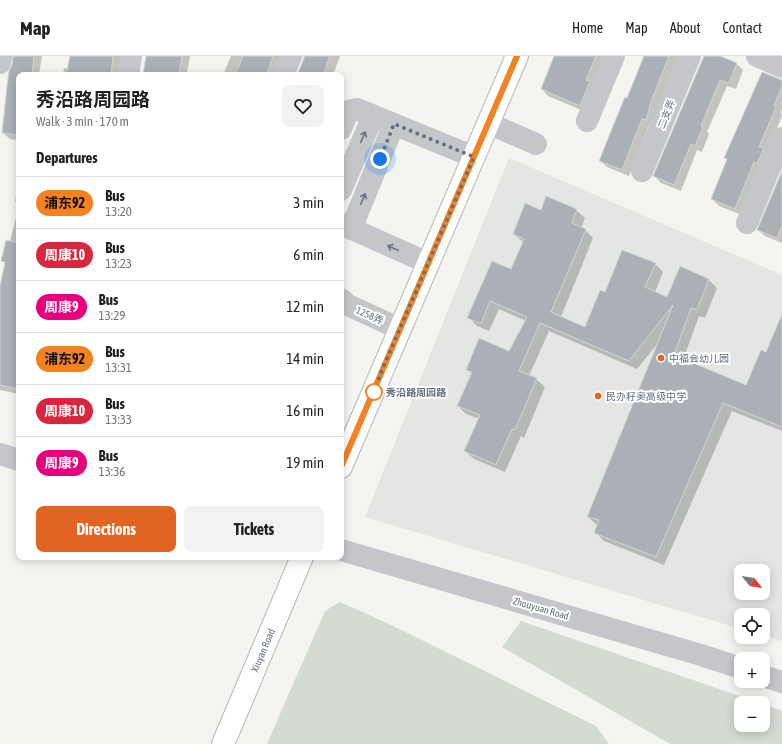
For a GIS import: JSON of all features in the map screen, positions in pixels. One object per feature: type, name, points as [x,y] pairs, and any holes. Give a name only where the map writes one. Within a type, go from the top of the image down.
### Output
[{"type":"main road","points":[[344,460],[517,56]]},
{"type":"main road","name":"Xiuyan Road","points":[[223,744],[301,560]]},
{"type":"street","points":[[0,63],[1,56]]},
{"type":"street","points":[[128,72],[131,56]]},
{"type":"street","points":[[284,72],[291,56]]},
{"type":"street","points":[[587,121],[614,56]]},
{"type":"street","name":"二支弄","points":[[642,171],[690,56]]},
{"type":"street","points":[[757,56],[782,66]]},
{"type":"street","points":[[344,121],[348,111],[357,109],[474,157]]},
{"type":"street","points":[[344,183],[373,116]]},
{"type":"street","points":[[394,124],[346,227],[428,264]]},
{"type":"street","points":[[488,124],[536,144]]},
{"type":"street","points":[[747,223],[782,138]]},
{"type":"street","name":"1258弄","points":[[344,302],[348,305],[400,329]]},
{"type":"street","points":[[0,454],[16,459]]},
{"type":"street","name":"Zhouyuan Road","points":[[344,551],[734,666]]},
{"type":"street","points":[[770,678],[782,682]]},
{"type":"shaded area","name":"民办籽奥高级中学","points":[[509,158],[782,275],[782,641],[770,637],[770,608],[734,608],[734,627],[365,517]]},
{"type":"shaded area","points":[[340,602],[385,622],[596,726],[609,744],[267,744],[325,611]]},
{"type":"shaded area","points":[[521,621],[740,696],[734,696],[734,732],[770,732],[770,707],[782,711],[782,744],[670,744],[502,647]]},
{"type":"building","points":[[13,56],[34,56],[32,72],[16,72],[16,135],[2,133],[9,71],[12,65]]},
{"type":"building","points":[[70,56],[113,56],[111,72],[67,72]]},
{"type":"building","points":[[146,56],[182,56],[179,72],[143,72]]},
{"type":"building","points":[[243,56],[273,56],[268,72],[236,72]]},
{"type":"building","points":[[305,56],[330,56],[324,72],[298,72]]},
{"type":"building","points":[[554,56],[596,56],[586,80],[590,81],[580,106],[541,89]]},
{"type":"building","points":[[644,56],[669,56],[649,107],[646,120],[642,119],[622,170],[599,161],[625,97],[627,98]]},
{"type":"building","points":[[704,56],[720,56],[737,63],[729,83],[720,80],[701,126],[703,127],[695,146],[691,144],[674,185],[653,176]]},
{"type":"building","points":[[762,72],[782,80],[782,86],[774,106],[776,107],[759,147],[764,148],[757,164],[754,162],[735,209],[711,199],[727,159],[724,158]]},
{"type":"building","points":[[782,171],[782,226],[777,238],[757,230]]},
{"type":"building","points":[[546,196],[577,209],[572,223],[586,229],[551,312],[585,327],[600,290],[605,292],[622,250],[656,263],[645,287],[667,297],[680,266],[709,279],[697,310],[691,308],[674,355],[746,385],[761,350],[766,352],[782,314],[782,427],[723,403],[656,557],[594,533],[599,520],[587,517],[673,305],[629,361],[540,323],[519,371],[537,378],[515,430],[512,429],[496,465],[464,451],[480,415],[457,406],[472,372],[466,370],[479,338],[509,351],[527,317],[490,301],[481,324],[467,318],[492,261],[511,269],[524,239],[513,234],[525,203],[541,210]]},
{"type":"building","points":[[6,240],[16,242],[16,388],[0,385],[0,286],[5,262],[1,261]]},
{"type":"bus line","name":"浦东92","points":[[344,460],[517,56]]},
{"type":"place","name":"中福会幼儿园","points":[[661,358]]},
{"type":"place","name":"秀沿路周园路","points":[[374,392]]},
{"type":"place","name":"民办籽奥高级中学","points":[[598,396]]},
{"type":"route","points":[[374,392],[382,370],[474,157],[394,124],[380,159]]}]
